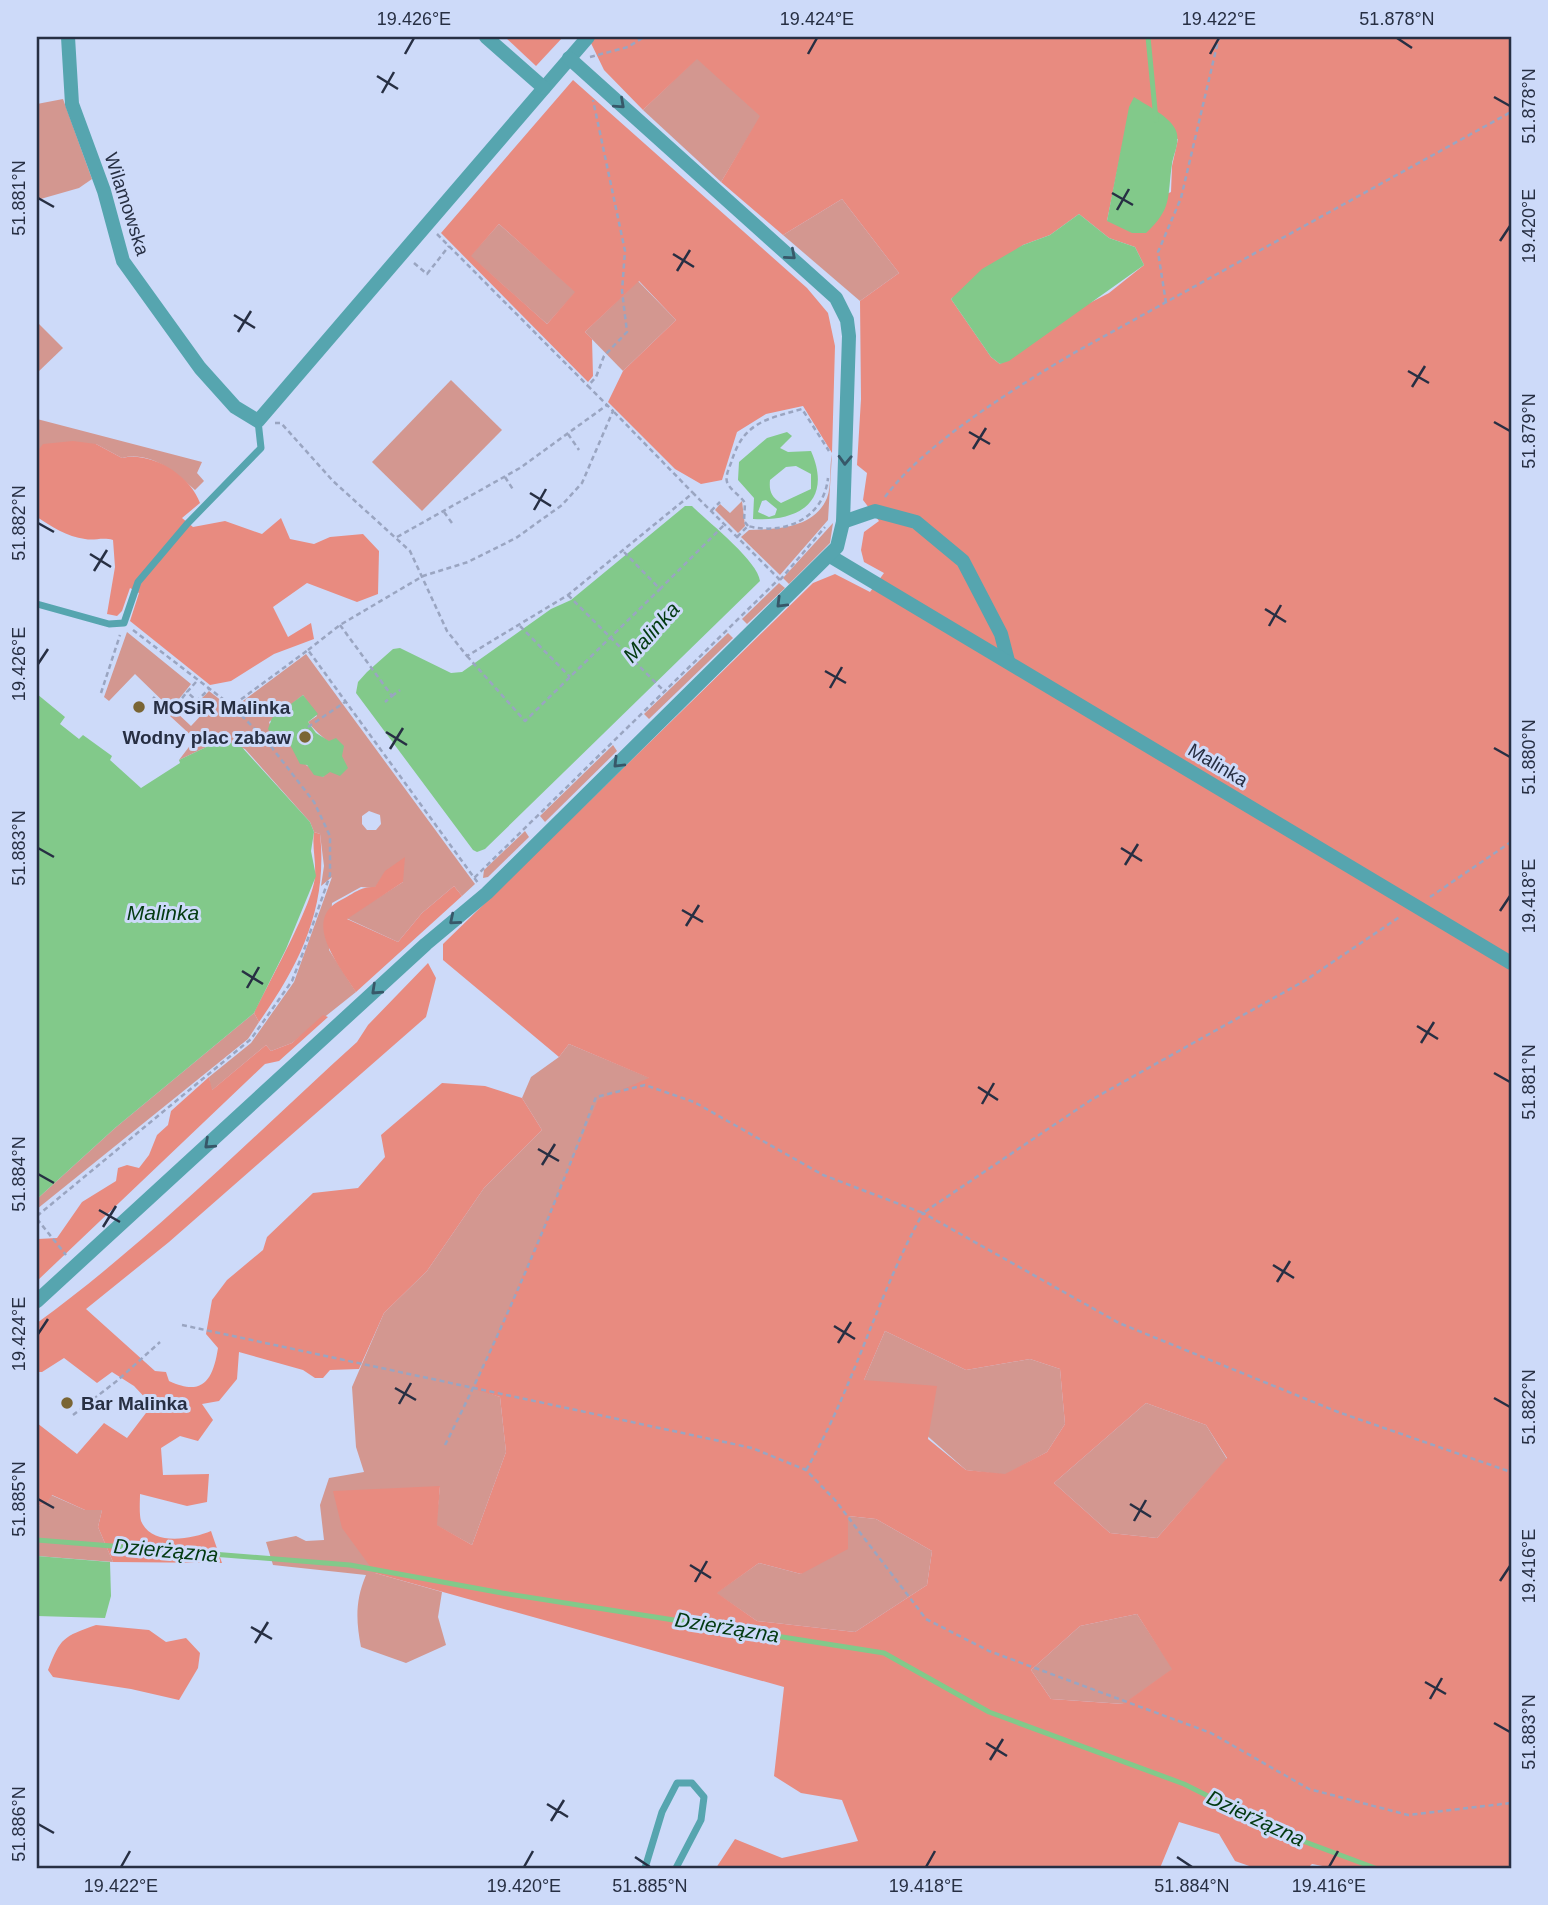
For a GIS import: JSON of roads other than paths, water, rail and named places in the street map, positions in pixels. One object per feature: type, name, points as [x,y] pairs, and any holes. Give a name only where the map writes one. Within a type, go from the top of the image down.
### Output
[{"type":"street","name":"Wilamowska","points":[[68,37],[72,104],[104,191],[123,261],[200,368],[234,407],[258,421]]},
{"type":"street","points":[[486,37],[544,88]]},
{"type":"street","points":[[258,421],[588,37]]},
{"type":"street","points":[[37,1301],[426,944],[487,893],[837,547],[843,522],[849,337],[846,320],[836,298],[569,58]]},
{"type":"street","points":[[843,522],[875,511],[916,522],[963,561],[1002,634],[1008,661]]},
{"type":"street","name":"Malinka","points":[[830,556],[1511,963]]},
{"type":"lane","points":[[37,604],[109,624],[124,623],[138,582],[187,524],[261,448],[258,421]]},
{"type":"lane","points":[[645,1868],[662,1812],[677,1783],[692,1783],[704,1797],[701,1820],[676,1868]]},
{"type":"water","points":[[1134,97],[1166,118],[1174,127],[1177,136],[1165,209],[1146,233],[1132,233],[1107,221],[1129,107]]},
{"type":"water","points":[[1079,214],[1109,238],[1135,247],[1144,265],[1009,361],[1000,364],[991,357],[951,299],[982,269],[1023,245],[1050,235]]},
{"type":"water","points":[[787,432],[792,436],[780,448],[788,452],[811,451],[817,468],[818,483],[808,505],[797,512],[785,517],[753,519],[754,498],[738,480],[739,462],[767,438]],"holes":[[[796,466],[811,474],[811,489],[781,503],[771,493],[770,480],[786,467]],[[766,500],[777,509],[775,515],[769,517],[758,512],[762,501]]]},
{"type":"water","name":"Malinka","points":[[685,506],[692,506],[731,542],[751,563],[760,581],[485,849],[477,852],[473,850],[356,693],[358,682],[393,649],[400,648],[451,673],[462,672],[551,609],[571,600]]},
{"type":"water","name":"Malinka","points":[[37,694],[65,717],[60,724],[79,739],[83,735],[112,756],[110,760],[141,788],[180,763],[179,760],[219,741],[239,744],[310,822],[314,832],[311,851],[316,876],[286,949],[254,1013],[115,1128],[37,1199]]},
{"type":"water","name":"Wodny plac zabaw","points":[[303,695],[318,714],[308,722],[316,733],[329,741],[336,738],[344,746],[342,756],[348,768],[340,776],[330,772],[323,777],[314,775],[307,765],[300,764],[285,735],[276,741],[268,729],[272,718]]},
{"type":"water","points":[[37,1556],[110,1562],[111,1596],[105,1618],[37,1616]]},
{"type":"waterway","name":"Malinka","points":[[1148,37],[1156,120]]},
{"type":"waterway","name":"Dzierżązna","points":[[37,1540],[350,1565],[502,1593],[884,1653],[989,1712],[1184,1784],[1284,1834],[1375,1868]]},
{"type":"place","name":"MOSiR Malinka","points":[[139,707]]},
{"type":"place","name":"Wodny plac zabaw","points":[[305,737]]},
{"type":"place","name":"Bar Malinka","points":[[67,1403]]}]
